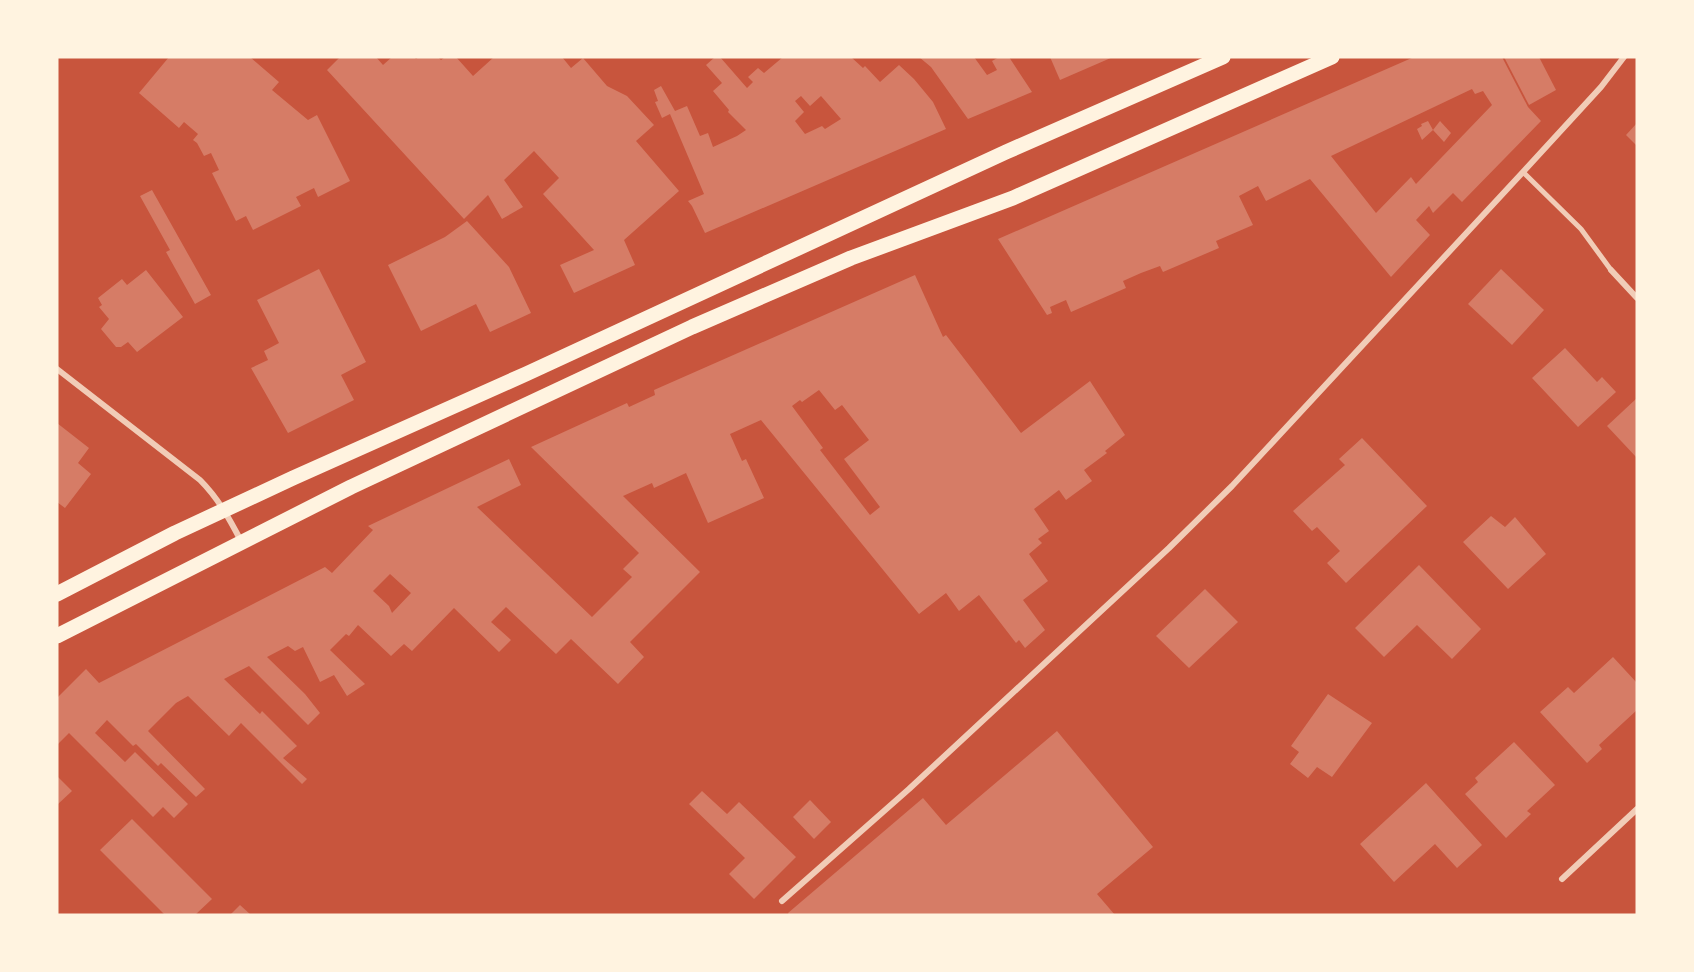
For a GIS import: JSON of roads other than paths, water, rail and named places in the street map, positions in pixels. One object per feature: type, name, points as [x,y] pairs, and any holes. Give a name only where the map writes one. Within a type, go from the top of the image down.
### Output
[{"type":"main road","points":[[57,594],[224,510],[526,374],[1006,152],[1223,57]]},
{"type":"main road","points":[[57,636],[401,463],[682,332],[807,276],[1013,198],[1332,57]]},
{"type":"street","points":[[782,901],[909,789],[1169,548],[1232,486],[1523,172],[1624,57]]},
{"type":"street","points":[[1523,172],[1581,229],[1611,270],[1637,298]]},
{"type":"street","points":[[57,369],[200,480],[224,510],[241,542]]},
{"type":"street","points":[[1562,879],[1637,809]]}]
